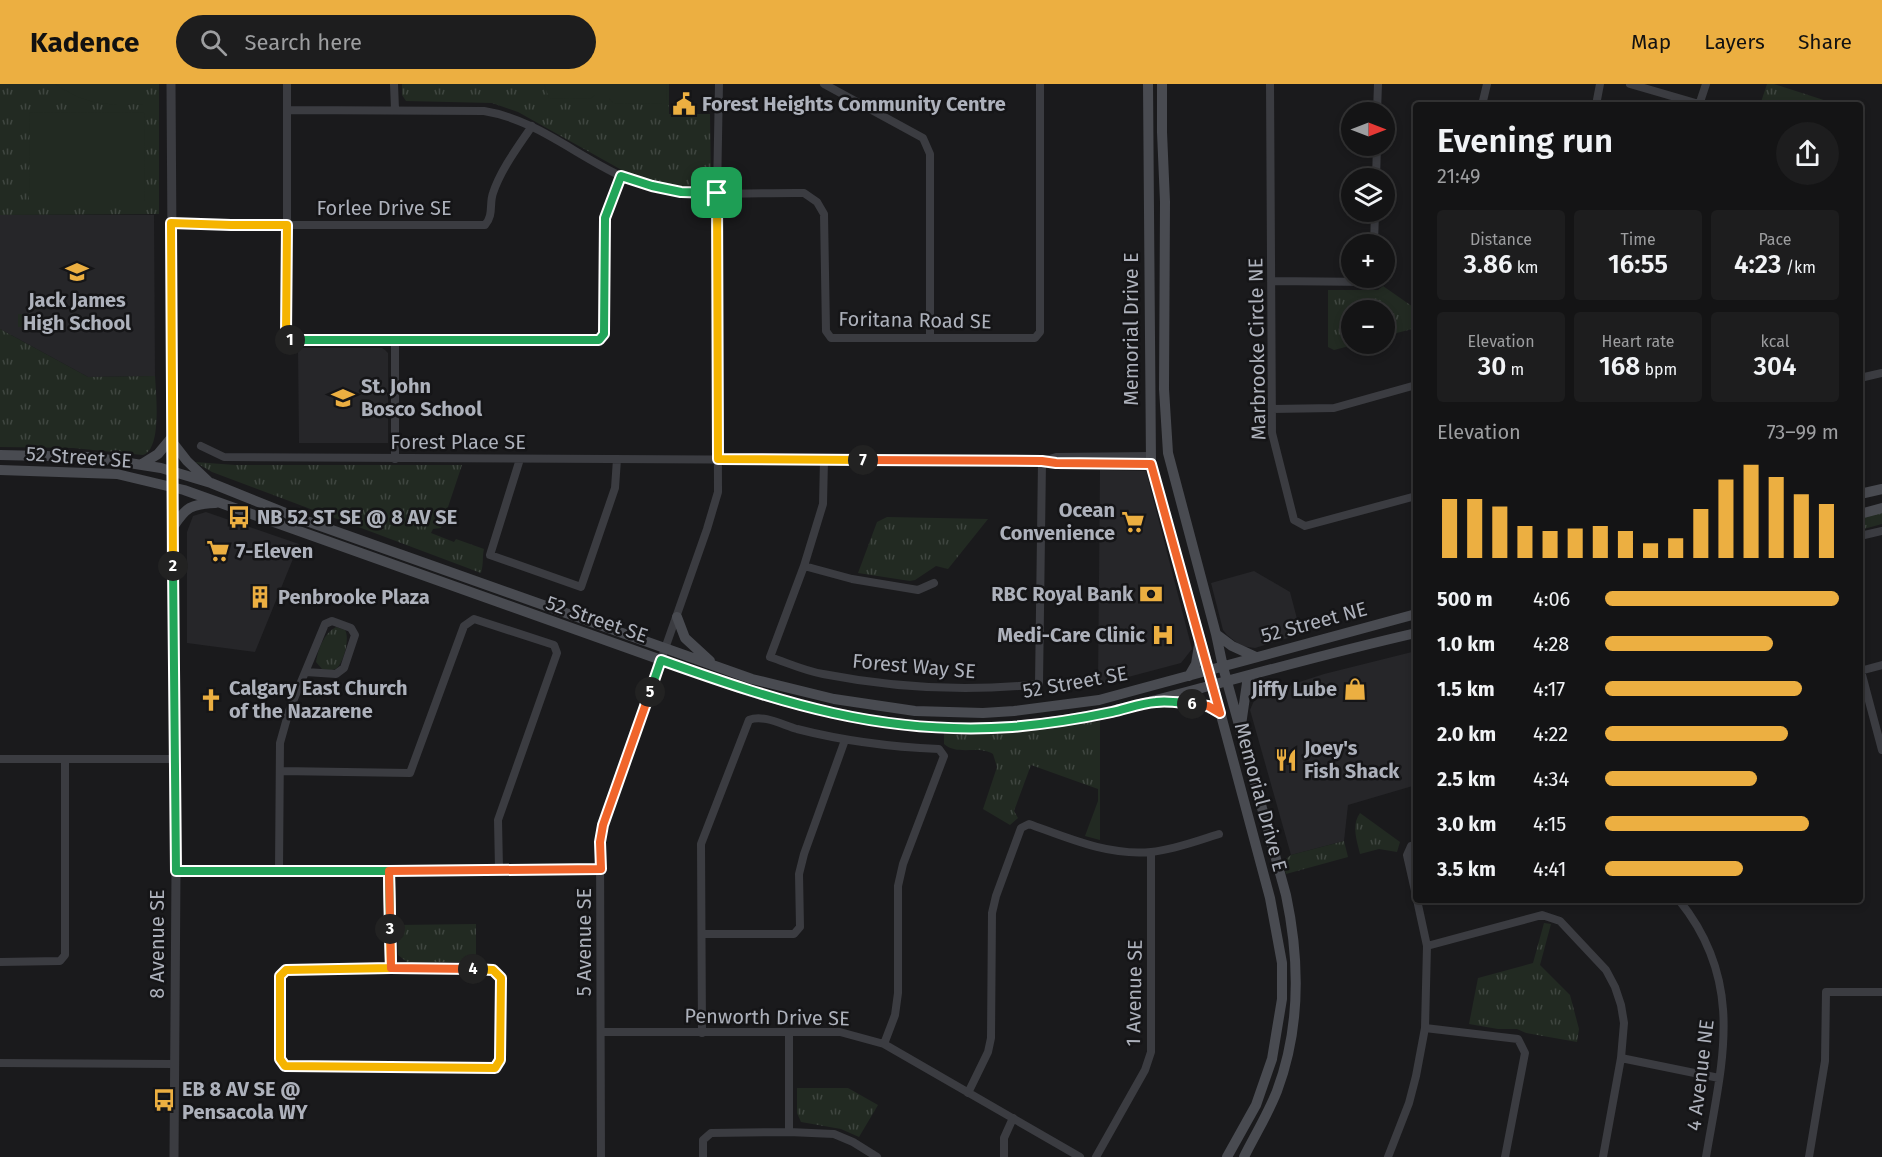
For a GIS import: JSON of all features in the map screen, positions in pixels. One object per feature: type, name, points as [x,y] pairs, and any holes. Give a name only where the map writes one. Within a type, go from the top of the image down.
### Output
[{"type":"main road","name":"Memorial Drive E","points":[[1148,84],[1151,460],[1270,898],[1282,963],[1278,1029],[1272,1059],[1256,1105],[1227,1157]]},
{"type":"main road","name":"Memorial Drive E","points":[[1162,84],[1165,202],[1164,389],[1168,453],[1288,906],[1296,962],[1297,990],[1293,1032],[1286,1063],[1276,1092],[1244,1157]]},
{"type":"main road","points":[[142,464],[158,454],[173,439],[187,461],[211,483]]},
{"type":"main road","name":"52 Street SE","points":[[0,455],[53,455],[142,464],[173,472],[211,483],[309,522],[752,679],[873,706],[946,712],[1004,712],[1052,707],[1099,700],[1223,667]]},
{"type":"main road","name":"52 Street SE","points":[[0,470],[117,474],[173,487],[221,502],[394,567],[751,692],[795,705],[872,722],[985,728],[1051,723],[1156,702],[1227,681]]},
{"type":"main road","points":[[1863,493],[1882,489]]},
{"type":"main road","points":[[173,527],[189,507],[221,502]]},
{"type":"main road","points":[[1863,513],[1882,508]]},
{"type":"main road","name":"52 Street NE","points":[[1223,667],[1413,615]]},
{"type":"main road","points":[[677,617],[685,638],[714,665]]},
{"type":"main road","points":[[1216,634],[1232,646],[1256,657]]},
{"type":"main road","name":"52 Street NE","points":[[1227,681],[1413,634]]},
{"type":"main road","points":[[1189,676],[1197,660],[1199,636]]},
{"type":"main road","points":[[1240,729],[1247,683],[1251,675]]},
{"type":"main road","points":[[1156,702],[1201,705],[1220,713]]},
{"type":"street","name":"8 Avenue SE","points":[[171,84],[176,871],[174,1157]]},
{"type":"street","points":[[287,84],[286,336],[291,341],[599,340],[604,334],[605,218],[621,176]]},
{"type":"street","points":[[394,84],[394,109]]},
{"type":"street","name":"5 Avenue SE","points":[[601,1157],[600,842],[603,825],[713,513],[718,492],[718,84]]},
{"type":"street","points":[[824,84],[923,138],[927,146],[930,154],[930,337]]},
{"type":"street","name":"Foritana Road SE","points":[[288,110],[394,109],[484,111],[505,114],[532,126],[621,176],[652,186],[681,192],[804,193],[817,202],[824,214],[826,331],[831,338],[1035,338],[1040,332],[1040,84]]},
{"type":"street","name":"Marbrooke Circle NE","points":[[1270,84],[1272,433],[1294,520],[1305,526],[1413,497]]},
{"type":"street","points":[[1377,102],[1378,84]]},
{"type":"street","points":[[1483,102],[1488,84]]},
{"type":"street","points":[[1597,102],[1600,84]]},
{"type":"street","points":[[1630,84],[1692,102]]},
{"type":"street","points":[[1700,102],[1706,84]]},
{"type":"street","name":"Forlee Drive SE","points":[[171,223],[485,225],[490,219],[491,196],[500,176],[532,126]]},
{"type":"street","points":[[1271,281],[1341,282]]},
{"type":"street","points":[[395,340],[395,459]]},
{"type":"street","points":[[1863,377],[1882,373]]},
{"type":"street","points":[[1272,409],[1334,408],[1413,386]]},
{"type":"street","name":"Forest Place SE","points":[[201,446],[224,457],[1042,461],[1056,457],[1151,460]]},
{"type":"street","points":[[520,459],[490,555],[581,587],[615,488],[617,459]]},
{"type":"street","name":"Forest Way SE","points":[[824,460],[823,504],[804,566],[770,657],[823,674],[933,689],[995,689],[1039,684],[1042,461]]},
{"type":"street","points":[[1863,535],[1882,531]]},
{"type":"street","points":[[804,566],[852,579],[918,590],[934,584]]},
{"type":"street","points":[[280,771],[410,773],[464,626],[474,619],[554,645],[557,653],[498,820],[499,869]]},
{"type":"street","points":[[279,870],[280,743],[284,724],[325,624],[332,621],[351,628],[355,635],[344,668],[336,674],[306,672]]},
{"type":"street","points":[[1863,670],[1882,665]]},
{"type":"street","points":[[1863,679],[1882,750]]},
{"type":"street","points":[[702,1033],[701,844],[749,720],[756,717],[845,740],[894,747],[939,749],[944,756],[903,864],[898,885],[898,993],[895,1015],[884,1044]]},
{"type":"street","points":[[702,934],[794,934],[800,927],[799,874],[845,740]]},
{"type":"street","points":[[0,759],[175,759]]},
{"type":"street","points":[[0,962],[60,961],[65,955],[65,759]]},
{"type":"street","points":[[968,1093],[988,1052],[992,1038],[992,913],[996,896],[1022,828],[1029,824],[1104,849],[1151,852],[1218,834]]},
{"type":"street","points":[[1413,846],[1407,855],[1413,882]]},
{"type":"street","name":"1 Avenue SE","points":[[1096,1157],[1145,1070],[1151,1052],[1151,852]]},
{"type":"street","points":[[176,871],[601,869]]},
{"type":"street","points":[[389,871],[391,968]]},
{"type":"street","points":[[1388,1157],[1409,1103],[1425,1028],[1427,946],[1418,903]]},
{"type":"street","name":"4 Avenue NE","points":[[1681,903],[1692,916],[1708,945],[1719,976],[1724,1007],[1724,1036],[1719,1078],[1706,1157]]},
{"type":"street","points":[[1427,946],[1542,915],[1560,921],[1606,970],[1615,987],[1624,1023],[1621,1058],[1603,1157]]},
{"type":"street","points":[[391,968],[493,970],[501,978],[500,1060],[495,1068],[285,1066],[280,1059],[280,976],[286,970],[391,968]]},
{"type":"street","points":[[1809,1157],[1825,1061],[1826,992],[1882,992]]},
{"type":"street","points":[[1425,1028],[1518,1039],[1525,1053],[1505,1157]]},
{"type":"street","name":"Penworth Drive SE","points":[[601,1032],[840,1032],[884,1044],[1080,1157]]},
{"type":"street","points":[[789,1032],[789,1132]]},
{"type":"street","points":[[1621,1058],[1719,1078]]},
{"type":"street","points":[[0,1063],[174,1064]]},
{"type":"street","points":[[1004,1157],[1004,1138],[1013,1118]]},
{"type":"street","points":[[703,1157],[703,1140],[711,1132],[834,1134],[853,1142],[877,1157]]},
{"type":"shaded area","name":"Jack James High School","points":[[0,215],[154,215],[155,376],[88,377],[0,329]]},
{"type":"shaded area","name":"St. John Bosco School","points":[[382,348],[388,353],[388,443],[299,443],[298,349]]},
{"type":"shaded area","points":[[1100,470],[1146,471],[1192,649],[1181,663],[1098,685]]},
{"type":"shaded area","points":[[206,512],[299,544],[255,652],[187,643],[187,532],[193,516]]},
{"type":"shaded area","points":[[1254,571],[1290,592],[1301,634],[1255,648],[1241,646],[1223,630],[1211,583]]},
{"type":"shaded area","points":[[1413,652],[1413,786],[1348,805],[1344,841],[1291,855],[1250,710],[1256,696],[1324,674]]},
{"type":"green space","points":[[0,84],[159,84],[159,214],[0,215]]},
{"type":"green space","points":[[55,84],[144,84],[144,104],[97,103],[77,97]]},
{"type":"green space","points":[[402,84],[669,84],[669,114],[710,114],[711,178],[708,185],[702,188],[673,185],[636,176],[518,112],[492,103],[406,101],[402,95]]},
{"type":"green space","points":[[544,84],[595,84],[595,95],[590,99],[549,98]]},
{"type":"green space","points":[[609,84],[667,84],[666,100],[662,104],[613,103],[609,98]]},
{"type":"green space","points":[[1767,84],[1774,84],[1830,102],[1761,102]]},
{"type":"green space","points":[[30,112],[145,113],[144,201],[29,201]]},
{"type":"green space","points":[[1386,288],[1413,307],[1413,329],[1395,333],[1395,300],[1341,300],[1341,348],[1334,350],[1328,347],[1328,290]]},
{"type":"green space","points":[[18,314],[42,314],[42,327],[18,327]]},
{"type":"green space","points":[[0,329],[88,377],[155,376],[156,420],[153,443],[149,451],[143,455],[73,448],[0,447]]},
{"type":"green space","points":[[195,462],[235,465],[462,465],[441,528],[433,529],[431,533],[454,542],[456,539],[484,549],[481,573],[212,472]]},
{"type":"green space","points":[[1882,511],[1882,524],[1863,529],[1863,515]]},
{"type":"green space","points":[[887,517],[988,519],[948,569],[936,566],[910,581],[858,573],[877,522]]},
{"type":"green space","points":[[336,627],[345,630],[347,644],[344,655],[337,668],[322,669],[316,662],[318,652],[325,637]]},
{"type":"green space","points":[[1100,721],[1100,840],[1085,836],[1098,801],[1098,789],[1031,765],[1014,811],[1018,818],[1010,825],[983,809],[997,767],[993,754],[981,750],[949,748],[944,744],[944,733],[1025,731]]},
{"type":"green space","points":[[1360,813],[1400,842],[1397,852],[1379,849],[1360,854],[1355,828]]},
{"type":"green space","points":[[1344,841],[1348,857],[1286,874],[1282,862],[1291,855]]},
{"type":"green space","points":[[1544,923],[1551,924],[1540,965],[1570,995],[1579,1029],[1577,1042],[1526,1033],[1517,1029],[1498,1029],[1469,1024],[1478,978],[1533,963]]},
{"type":"green space","points":[[476,924],[476,962],[407,962],[398,955],[397,925]]},
{"type":"green space","points":[[797,1088],[848,1088],[878,1105],[859,1137],[841,1129],[801,1122],[797,1113]]},
{"type":"place","name":"Forest Heights Community Centre","points":[[684,104]]},
{"type":"place","name":"Jack James High School","points":[[77,272]]},
{"type":"place","name":"St. John Bosco School","points":[[343,398]]},
{"type":"place","name":"NB 52 ST SE @ 8 AV SE","points":[[239,517]]},
{"type":"place","name":"Ocean Convenience","points":[[1133,522]]},
{"type":"place","name":"7-Eleven","points":[[218,551]]},
{"type":"place","name":"RBC Royal Bank","points":[[1151,594]]},
{"type":"place","name":"Penbrooke Plaza","points":[[260,597]]},
{"type":"place","name":"Medi-Care Clinic","points":[[1163,635]]},
{"type":"place","name":"Jiffy Lube","points":[[1355,689]]},
{"type":"place","name":"Calgary East Church of the Nazarene","points":[[211,700]]},
{"type":"place","name":"Joey's Fish Shack","points":[[1286,760]]},
{"type":"place","name":"EB 8 AV SE @ Pensacola WY","points":[[164,1100]]},
{"type":"route","points":[[717,193],[681,192],[621,176],[605,218],[604,334],[599,340],[291,341],[286,336],[287,225],[171,223],[176,871],[389,871],[391,968],[286,970],[280,976],[280,1059],[285,1066],[495,1068],[500,1060],[501,978],[493,970],[391,968],[390,920],[389,871],[601,869],[600,842],[603,825],[661,660],[795,705],[872,722],[945,728],[1014,727],[1099,715],[1156,702],[1208,706],[1220,713],[1151,464],[718,459],[717,193]]}]
